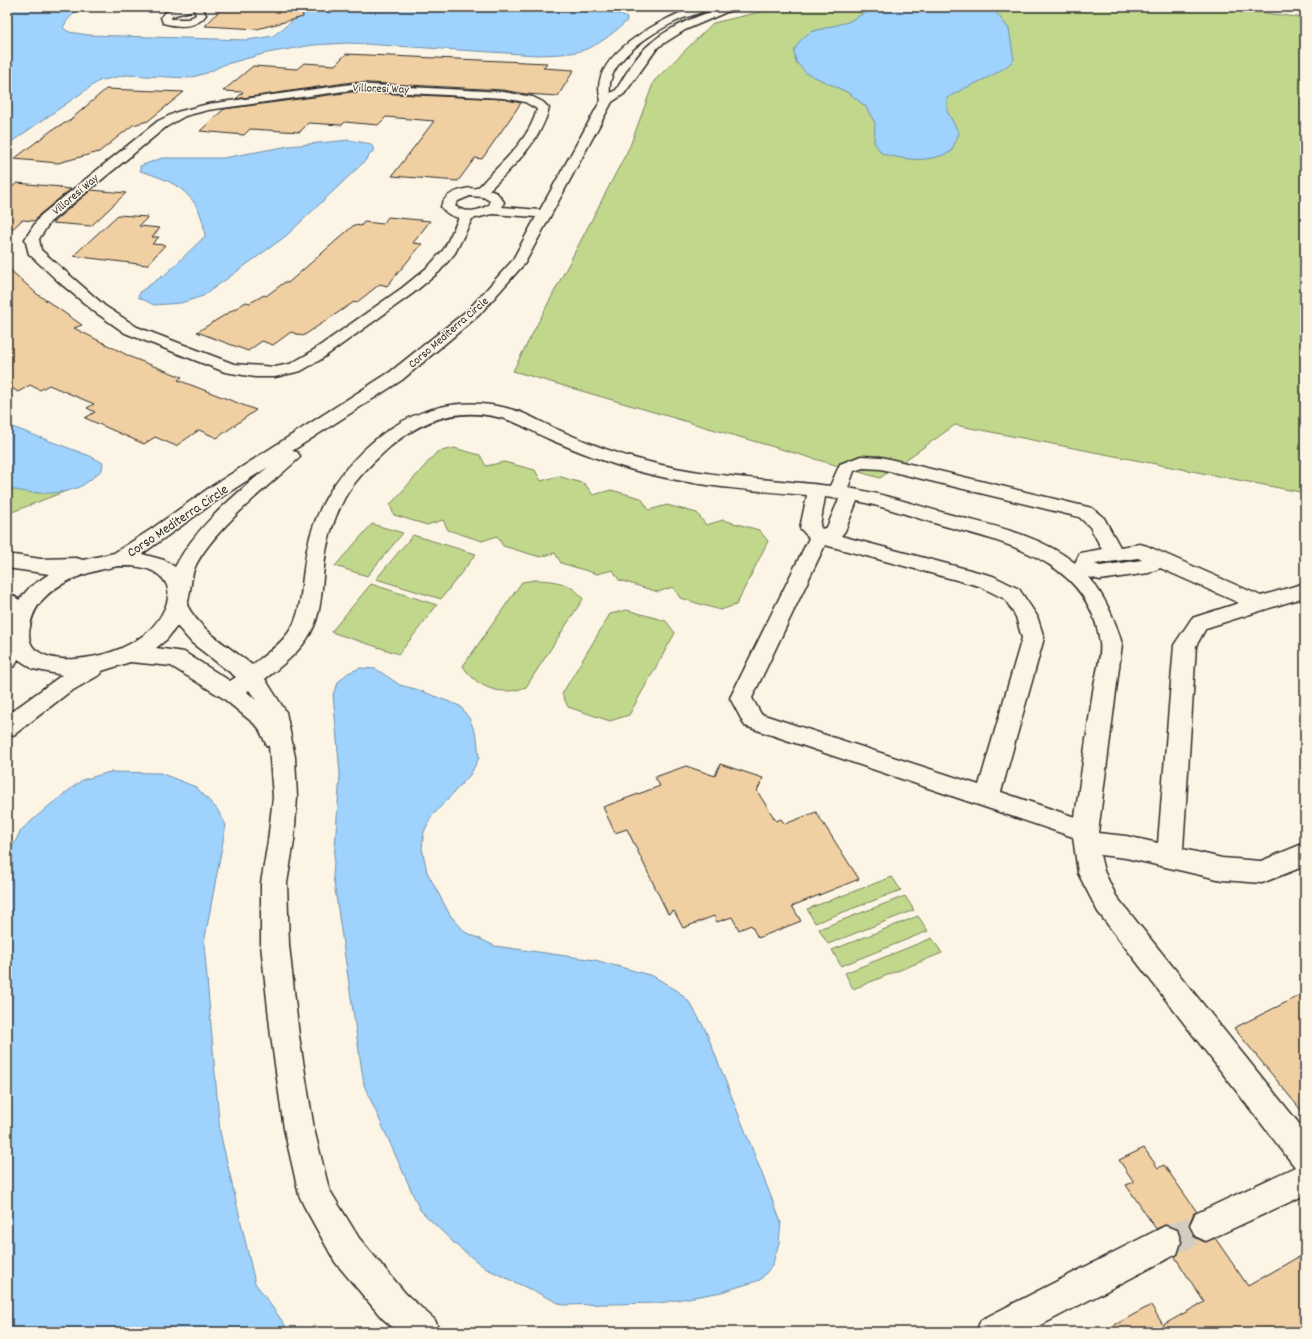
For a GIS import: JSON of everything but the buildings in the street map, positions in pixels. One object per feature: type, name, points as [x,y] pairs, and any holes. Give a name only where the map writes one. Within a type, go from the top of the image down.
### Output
[{"type":"street","points":[[193,7],[169,14],[166,17],[167,21],[183,23],[197,20],[202,15],[197,7]]},
{"type":"street","points":[[607,100],[603,90],[604,83],[619,57],[629,47],[663,24],[704,7]]},
{"type":"street","points":[[1300,7],[1305,8]]},
{"type":"street","name":"Corso Mediterra Circle","points":[[119,559],[157,535],[216,492],[396,376],[474,312],[518,263],[607,100],[620,92],[640,62],[654,45],[681,28],[727,8]]},
{"type":"street","name":"Villoresi Way","points":[[468,214],[450,250],[434,270],[314,357],[295,368],[275,372],[255,372],[231,368],[131,330],[100,309],[60,275],[34,251],[32,239],[45,219],[162,124],[181,114],[208,106],[352,87],[527,98],[543,108],[542,116],[521,150],[510,164],[480,192]]},
{"type":"street","points":[[494,205],[491,195],[480,192],[455,196],[448,203],[448,207],[451,210],[468,214],[481,214],[494,205],[548,209]]},
{"type":"street","points":[[231,692],[282,653],[298,635],[310,609],[314,558],[324,522],[335,497],[357,470],[382,445],[410,423],[435,413],[472,409],[498,411],[522,419],[553,434],[595,451],[642,466],[685,475],[835,492],[1017,538],[1078,570],[1100,573],[1149,566],[1159,558]]},
{"type":"street","name":"Corso Mediterra Circle","points":[[15,616],[22,648],[35,659],[53,666],[75,668],[100,664],[129,654],[151,640],[168,624],[178,598],[186,566],[210,533],[335,415]]},
{"type":"street","points":[[987,798],[1033,638],[1023,610],[1012,594],[986,581],[819,537],[810,528],[835,492],[846,468],[861,462],[881,462],[1086,512],[1097,523],[1114,553]]},
{"type":"street","points":[[835,492],[835,531],[819,537],[741,698],[753,720],[987,798],[1086,837],[1126,847],[1222,869],[1262,872],[1305,854]]},
{"type":"street","points":[[1078,570],[1087,558],[1140,550],[1260,604]]},
{"type":"street","name":"Corso Mediterra Circle","points":[[7,660],[15,616],[49,583],[71,571],[95,562],[119,559],[140,560],[159,566],[172,576],[178,598]]},
{"type":"street","points":[[7,561],[52,568],[95,562]]},
{"type":"street","points":[[1078,570],[1083,582],[1096,601],[1107,624],[1111,644],[1086,837],[1091,873],[1107,904],[1305,1156]]},
{"type":"street","points":[[1170,856],[1185,645],[1199,623],[1305,590]]},
{"type":"street","points":[[178,598],[185,622],[200,637],[226,656],[250,677],[262,690],[275,712],[283,757],[285,797],[281,841],[274,883],[275,945],[285,1036],[299,1129],[315,1195],[347,1250],[394,1306],[423,1332]]},
{"type":"street","points":[[129,654],[176,658],[231,692],[267,721],[283,757]]},
{"type":"street","name":"Corso Mediterra Circle","points":[[7,728],[60,687],[100,664]]},
{"type":"street","points":[[1206,1225],[1305,1179]]},
{"type":"street","points":[[993,1332],[1165,1242]]},
{"type":"green space","points":[[781,7],[1217,7],[1305,18],[1305,493],[955,425],[880,478],[513,371],[630,146],[654,81],[713,23]]},
{"type":"green space","points":[[454,448],[480,455],[486,466],[504,462],[535,470],[541,481],[558,476],[585,484],[593,495],[611,490],[641,498],[649,510],[667,505],[697,513],[706,525],[723,520],[759,530],[768,541],[736,605],[720,610],[680,598],[673,587],[658,592],[619,580],[613,570],[597,574],[561,563],[555,553],[540,557],[503,546],[497,536],[482,541],[448,530],[443,520],[427,525],[394,515],[390,505],[437,452]]},
{"type":"green space","points":[[7,453],[66,491],[7,514]]},
{"type":"green space","points":[[372,524],[403,533],[367,576],[335,566]]},
{"type":"green space","points":[[413,535],[476,554],[441,599],[376,579]]},
{"type":"green space","points":[[535,580],[555,582],[568,586],[574,589],[583,599],[526,687],[517,690],[499,691],[482,685],[469,674],[463,666],[522,582]]},
{"type":"green space","points":[[371,584],[437,605],[399,654],[331,632]]},
{"type":"green space","points":[[627,610],[666,621],[675,633],[629,715],[610,721],[568,707],[562,694],[610,614]]},
{"type":"green space","points":[[892,877],[901,890],[815,923],[807,909]]},
{"type":"green space","points":[[905,896],[914,910],[828,944],[819,929]]},
{"type":"green space","points":[[918,916],[928,931],[841,966],[832,950]]},
{"type":"green space","points":[[932,938],[942,953],[853,989],[845,973]]},
{"type":"water","points":[[7,7],[84,7],[77,11],[67,21],[63,28],[69,32],[89,35],[247,40],[273,36],[299,16],[301,7],[582,7],[620,14],[627,18],[626,22],[604,40],[586,49],[565,54],[537,55],[349,43],[313,45],[267,53],[223,65],[207,73],[189,78],[126,75],[99,81],[7,145]]},
{"type":"water","points":[[875,7],[992,7],[1009,29],[1014,60],[999,72],[947,98],[947,111],[959,133],[951,152],[925,159],[908,159],[882,154],[874,142],[875,123],[865,106],[849,93],[806,73],[796,62],[794,51],[799,42],[810,32],[848,22]]},
{"type":"water","points":[[349,140],[371,144],[374,150],[363,163],[286,236],[203,296],[181,303],[154,305],[138,297],[141,291],[167,273],[205,236],[199,210],[193,200],[176,185],[140,171],[140,166],[162,158],[223,158],[289,146]]},
{"type":"water","points":[[7,425],[90,456],[103,463],[102,470],[82,486],[62,492],[34,493],[7,488]]},
{"type":"water","points":[[360,668],[376,669],[400,685],[419,690],[460,706],[469,718],[477,737],[479,758],[470,775],[431,817],[424,832],[422,848],[427,872],[450,915],[465,932],[495,946],[595,960],[653,976],[678,991],[690,1003],[705,1029],[781,1222],[779,1243],[772,1266],[760,1280],[722,1292],[660,1303],[563,1305],[485,1268],[456,1245],[420,1210],[364,1085],[333,876],[340,774],[333,694],[339,681],[348,673]]},
{"type":"water","points":[[110,772],[160,773],[196,787],[217,809],[226,825],[204,943],[220,1132],[255,1283],[290,1332],[14,1332],[7,1327],[7,858],[21,830],[50,805],[82,780]]},
{"type":"tunnel","points":[[1165,1242],[1206,1225]]}]
